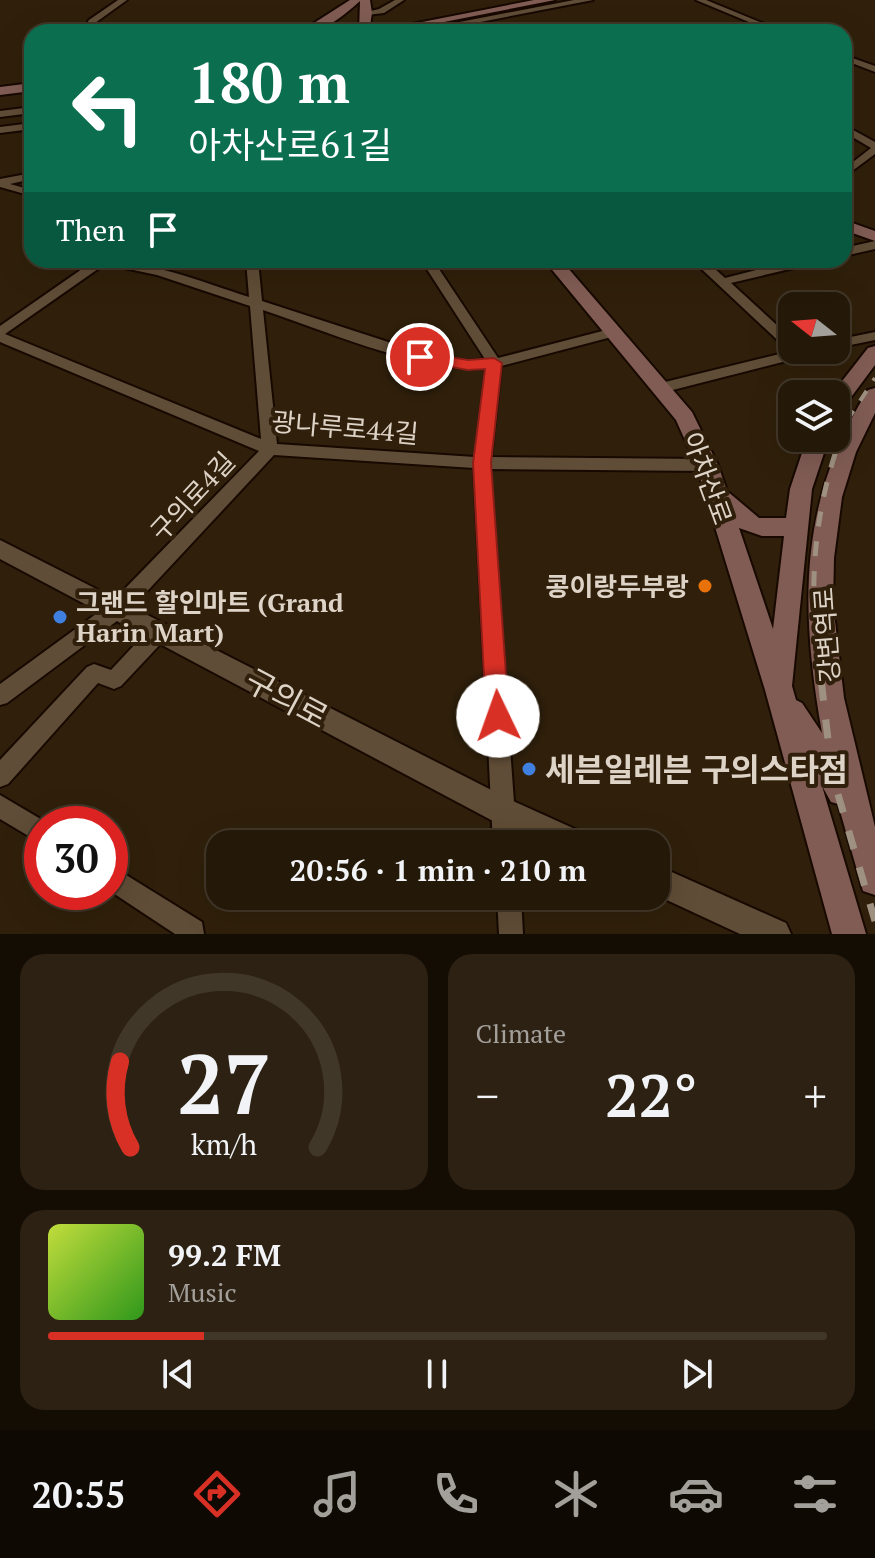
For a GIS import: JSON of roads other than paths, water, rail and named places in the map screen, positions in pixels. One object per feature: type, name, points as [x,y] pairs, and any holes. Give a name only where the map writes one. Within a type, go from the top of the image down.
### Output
[{"type":"main road","points":[[323,24],[356,0]]},
{"type":"main road","points":[[365,0],[367,24]]},
{"type":"main road","points":[[433,24],[550,0]]},
{"type":"main road","points":[[388,24],[433,24],[567,0]]},
{"type":"main road","points":[[0,90],[24,86]]},
{"type":"main road","points":[[852,228],[875,236]]},
{"type":"main road","name":"아차산로","points":[[559,268],[685,417],[707,465],[779,690],[849,934]]},
{"type":"main road","points":[[850,385],[875,352]]},
{"type":"main road","name":"강변역로","points":[[875,395],[867,426],[842,459],[827,513],[821,590],[827,674],[852,808],[875,879]]},
{"type":"main road","name":"강변역로","points":[[779,690],[801,489],[813,452]]},
{"type":"main road","points":[[715,491],[740,521],[758,528],[796,526]]},
{"type":"main road","name":"아차산로","points":[[779,690],[852,808]]},
{"type":"street","points":[[91,24],[123,0]]},
{"type":"street","points":[[368,24],[381,11],[400,0]]},
{"type":"street","points":[[433,24],[531,0]]},
{"type":"street","points":[[478,24],[589,0]]},
{"type":"street","points":[[700,0],[760,24]]},
{"type":"street","points":[[852,60],[875,69]]},
{"type":"street","points":[[0,114],[24,111]]},
{"type":"street","points":[[0,130],[24,127]]},
{"type":"street","points":[[852,134],[874,150],[852,168]]},
{"type":"street","points":[[0,183],[24,178]]},
{"type":"street","points":[[0,183],[24,190]]},
{"type":"street","points":[[852,250],[875,245]]},
{"type":"street","points":[[0,334],[92,268]]},
{"type":"street","points":[[141,268],[420,357],[468,365],[494,363],[614,332]]},
{"type":"street","name":"구의로4길","points":[[0,696],[118,609],[270,449],[253,268]]},
{"type":"street","points":[[434,268],[494,363],[482,463],[504,830]]},
{"type":"street","points":[[707,268],[778,331]]},
{"type":"street","points":[[722,282],[779,268]]},
{"type":"street","name":"광나루로44길","points":[[0,334],[270,449],[482,463],[707,465]]},
{"type":"street","points":[[850,341],[875,336]]},
{"type":"street","points":[[661,388],[778,356]]},
{"type":"street","name":"구의로","points":[[0,549],[545,830]]},
{"type":"street","points":[[0,776],[94,673],[114,680],[160,631]]},
{"type":"street","points":[[0,806],[24,821]]},
{"type":"street","points":[[670,886],[775,934]]},
{"type":"street","points":[[128,889],[193,931],[190,934]]},
{"type":"street","points":[[510,910],[511,934]]},
{"type":"railway","points":[[850,416],[875,378]]},
{"type":"railway","points":[[817,646],[815,559],[823,502],[836,452]]},
{"type":"railway","points":[[817,644],[832,774],[875,921]]},
{"type":"place","name":"콩이랑두부랑","points":[[705,586]]},
{"type":"place","name":"그랜드 할인마트 (Grand Harin Mart)","points":[[60,617]]},
{"type":"place","name":"세븐일레븐 구의스타점","points":[[529,769]]}]
